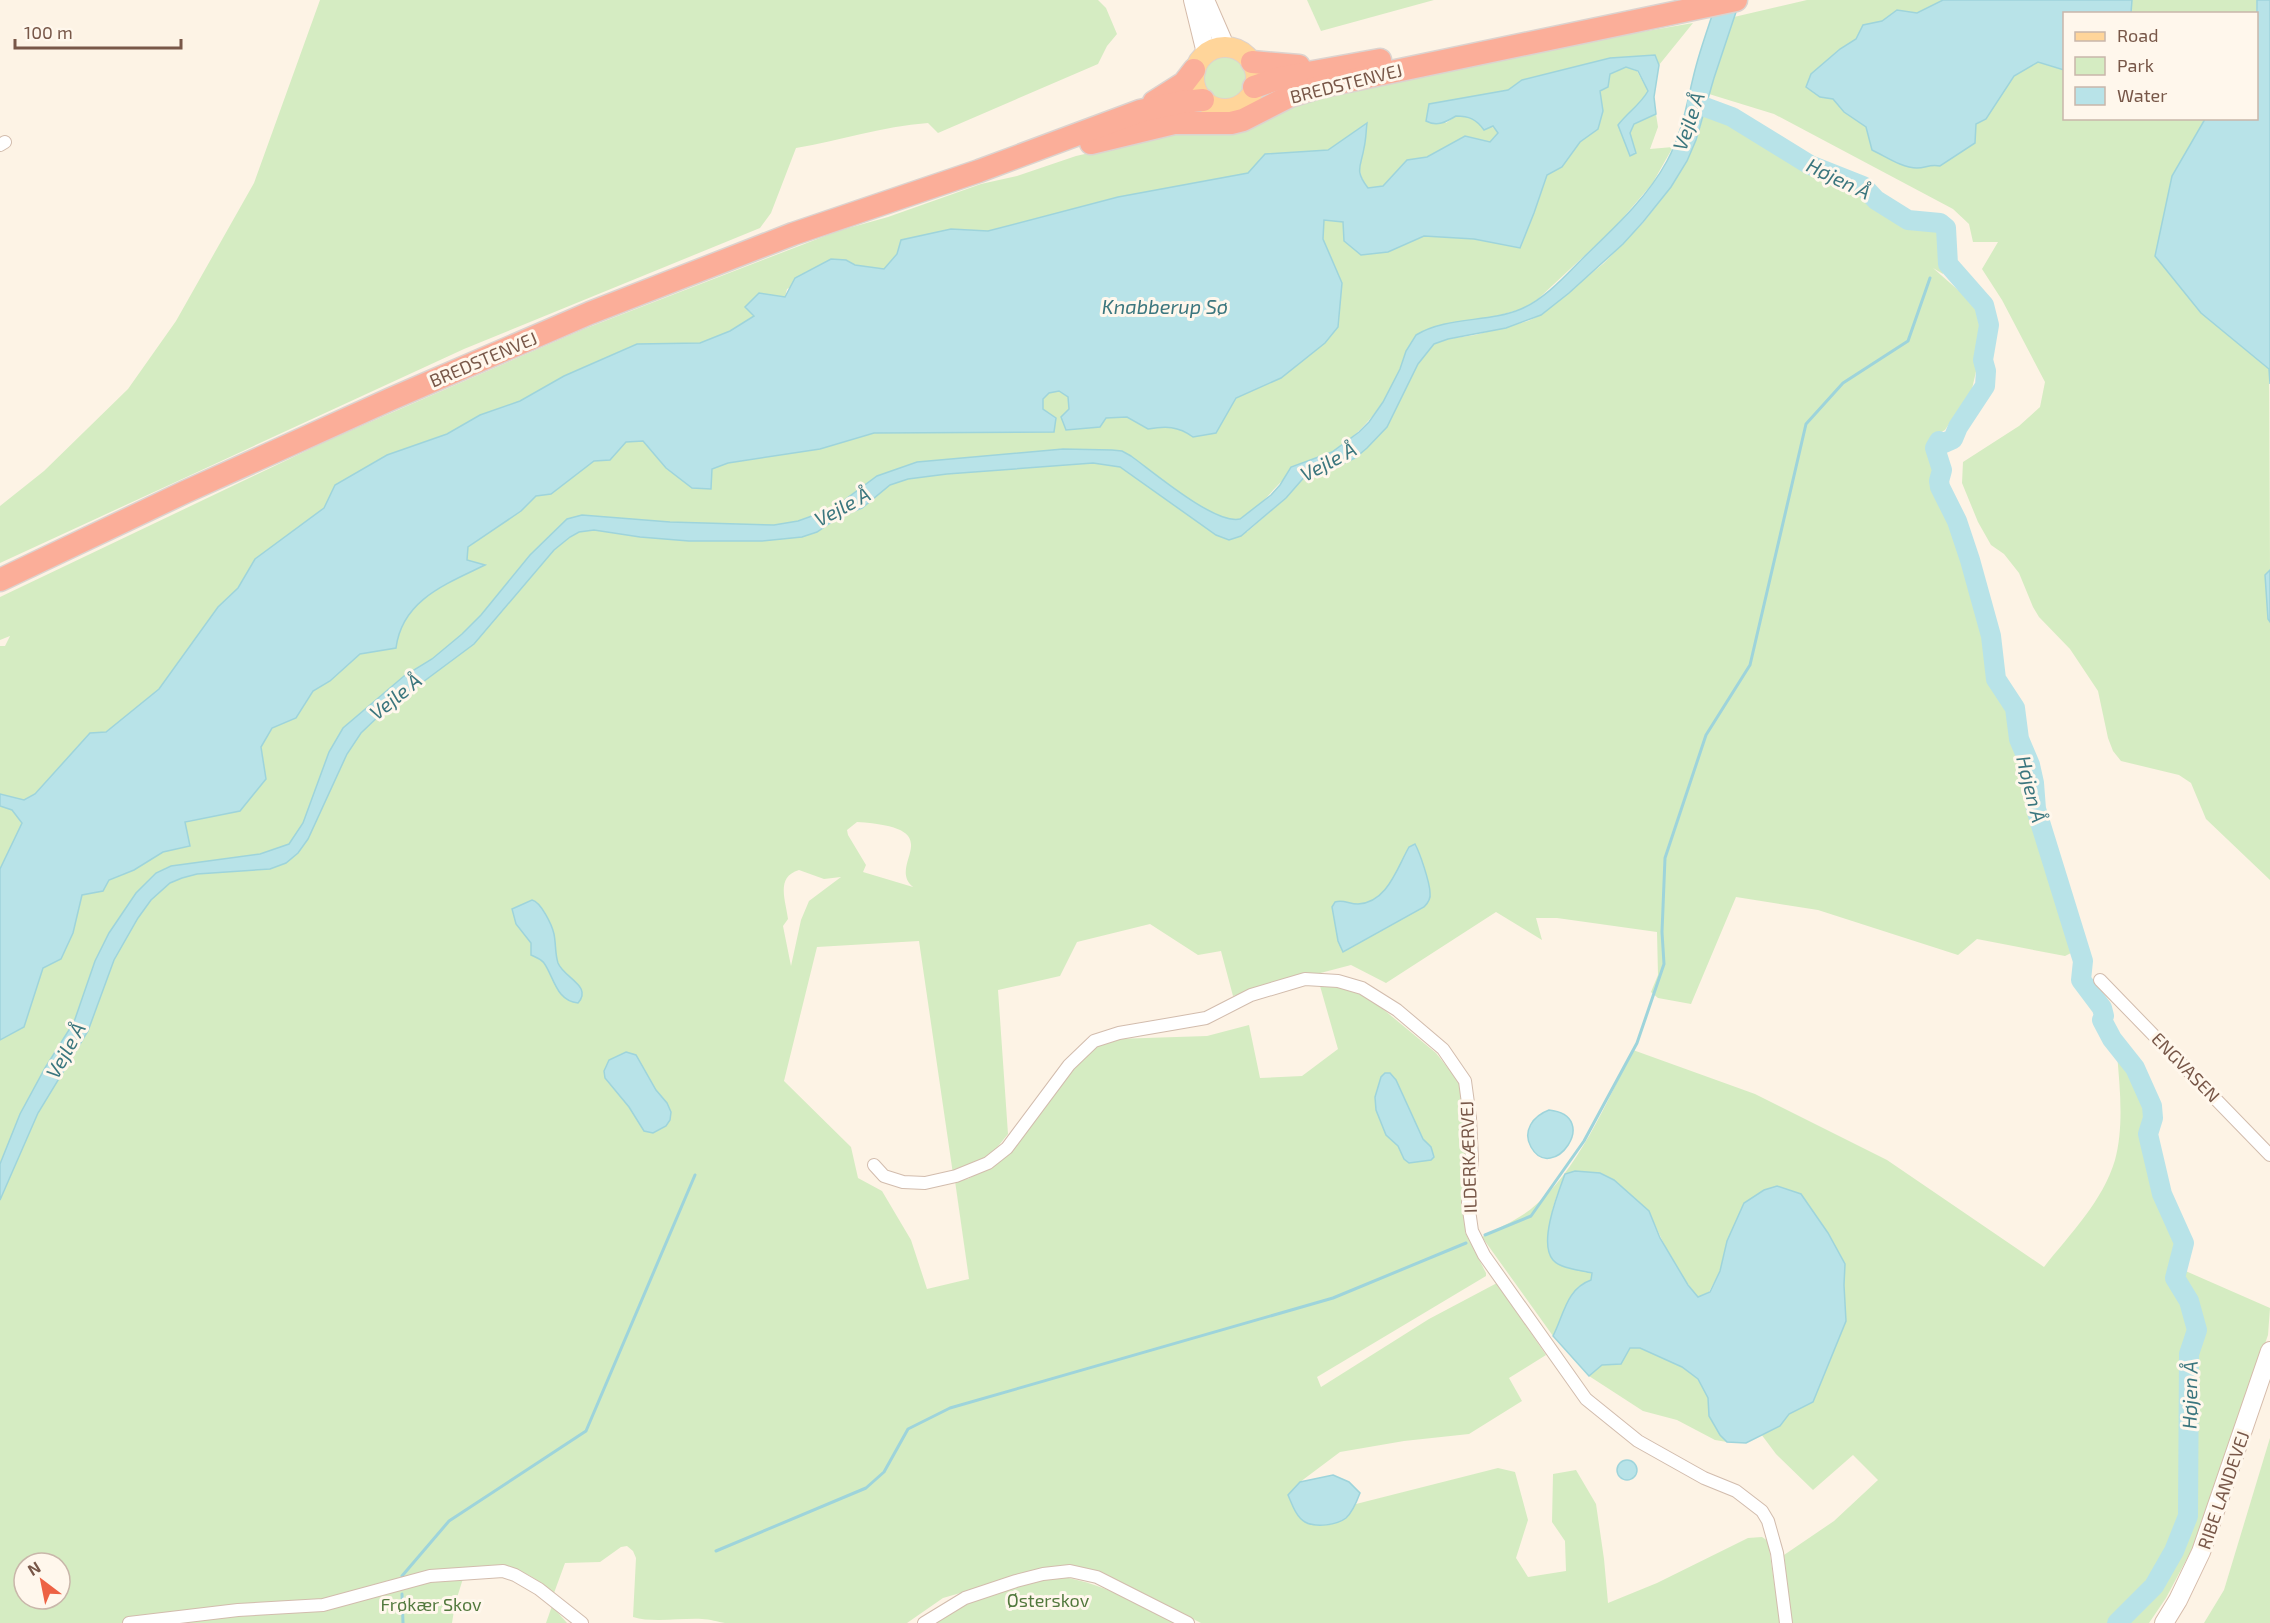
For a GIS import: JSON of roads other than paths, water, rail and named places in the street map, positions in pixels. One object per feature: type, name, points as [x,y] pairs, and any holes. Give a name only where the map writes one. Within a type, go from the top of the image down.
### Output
[{"type":"highway","name":"BREDSTENVEJ","points":[[979,171],[1161,125],[1231,123],[1243,120],[1290,96],[1310,89],[1726,2]]},
{"type":"highway","name":"BREDSTENVEJ","points":[[1254,87],[1280,78],[1331,67],[1684,10]]},
{"type":"highway","name":"BREDSTENVEJ","points":[[1140,111],[1184,83],[1200,62]]},
{"type":"highway","name":"BREDSTENVEJ","points":[[1252,62],[1331,67]]},
{"type":"highway","name":"BREDSTENVEJ","points":[[0,580],[196,487],[590,313],[793,234],[979,171],[1140,111],[1203,100]]},
{"type":"main road","points":[[1193,0],[1200,62],[1194,86],[1203,100],[1215,108],[1229,109],[1242,104],[1254,87],[1255,70],[1252,62],[1238,49],[1218,47],[1200,62]]},
{"type":"main road","points":[[1205,0],[1225,46]]},
{"type":"main road","name":"RIBE LANDEVEJ","points":[[2164,1623],[2201,1552],[2270,1351]]},
{"type":"street","name":"ILDERKÆRVEJ","points":[[874,1165],[884,1176],[903,1182],[926,1183],[956,1176],[988,1163],[1007,1148],[1069,1065],[1094,1041],[1119,1034],[1206,1018],[1251,995],[1305,979],[1338,981],[1362,988],[1397,1010],[1443,1048],[1464,1081],[1470,1118],[1472,1159],[1468,1203],[1472,1231],[1484,1255],[1586,1399],[1638,1441],[1704,1478],[1736,1491],[1762,1511],[1768,1521],[1777,1553],[1786,1623]]},
{"type":"street","name":"ENGVASEN","points":[[2100,980],[2270,1155]]},
{"type":"street","points":[[129,1623],[238,1611],[323,1605],[430,1576],[502,1571],[515,1575],[539,1589],[582,1623]]},
{"type":"street","points":[[924,1623],[965,1598],[1043,1574],[1070,1571],[1097,1577],[1188,1623]]},
{"type":"water","name":"Vejle Å","points":[[1717,0],[1740,0],[1696,140],[1687,161],[1671,187],[1643,222],[1623,244],[1541,315],[1506,328],[1448,339],[1434,344],[1418,364],[1387,427],[1367,448],[1355,458],[1344,463],[1307,474],[1286,498],[1241,536],[1229,540],[1216,535],[1120,467],[1093,463],[908,479],[890,485],[862,508],[839,517],[817,532],[802,537],[762,541],[689,541],[594,530],[579,532],[570,537],[554,550],[474,644],[384,711],[361,733],[347,754],[308,839],[298,853],[286,863],[270,869],[197,874],[182,878],[170,883],[151,900],[114,960],[88,1031],[38,1113],[0,1200],[0,1164],[20,1114],[74,1022],[95,961],[109,933],[136,893],[156,873],[171,866],[260,854],[289,844],[303,823],[329,752],[343,728],[404,676],[432,659],[462,634],[481,615],[530,555],[567,519],[582,515],[670,522],[774,525],[798,521],[823,512],[839,504],[877,476],[917,462],[1063,449],[1122,451],[1200,506],[1229,519],[1240,519],[1271,495],[1291,467],[1332,452],[1369,422],[1383,402],[1400,369],[1406,351],[1416,335],[1441,325],[1495,316],[1530,305],[1555,286],[1629,212],[1650,188],[1672,150],[1681,128],[1697,61]]},
{"type":"water","points":[[1943,0],[2132,0],[2131,12],[2063,12],[2063,70],[2038,62],[2014,76],[1986,119],[1976,124],[1975,143],[1940,166],[1920,168],[1900,164],[1872,150],[1866,127],[1844,112],[1833,99],[1820,97],[1806,87],[1811,74],[1840,49],[1856,39],[1863,25],[1882,21],[1897,10],[1917,13]]},
{"type":"water","points":[[2257,0],[2270,0],[2270,384],[2269,369],[2201,313],[2155,256],[2172,176],[2204,120],[2258,120]]},
{"type":"water","name":"Knabberup Sø","points":[[1655,55],[1659,65],[1654,97],[1656,114],[1634,124],[1630,133],[1636,153],[1630,156],[1618,125],[1648,91],[1638,71],[1626,67],[1610,74],[1608,87],[1600,91],[1603,111],[1598,129],[1580,142],[1562,167],[1547,175],[1520,248],[1474,239],[1424,236],[1388,252],[1361,255],[1344,241],[1343,222],[1324,220],[1323,239],[1342,283],[1338,327],[1325,343],[1281,378],[1236,398],[1216,433],[1193,437],[1172,428],[1148,429],[1127,417],[1106,418],[1100,427],[1066,430],[1061,417],[1069,409],[1068,397],[1059,391],[1049,393],[1043,399],[1043,409],[1056,418],[1054,432],[874,433],[820,449],[728,463],[712,469],[711,489],[692,488],[666,468],[643,441],[626,442],[610,460],[594,461],[551,494],[536,496],[521,511],[468,547],[467,560],[485,565],[441,587],[417,606],[407,617],[400,631],[396,648],[360,654],[330,681],[313,691],[296,718],[272,728],[261,747],[266,779],[240,811],[185,822],[190,846],[163,852],[134,870],[109,880],[103,891],[82,895],[73,933],[61,959],[43,968],[24,1027],[0,1040],[0,869],[22,823],[12,810],[0,806],[0,794],[24,800],[35,794],[90,733],[106,732],[159,689],[218,607],[238,588],[255,559],[324,508],[335,485],[387,455],[447,434],[480,415],[520,401],[564,376],[637,344],[700,343],[730,331],[754,316],[745,307],[759,293],[785,297],[795,278],[831,259],[884,269],[897,254],[901,240],[951,229],[988,231],[1118,197],[1248,173],[1265,154],[1328,150],[1367,123],[1360,164],[1361,177],[1368,188],[1383,186],[1407,160],[1427,157],[1465,136],[1490,142],[1498,133],[1493,126],[1484,130],[1478,123],[1465,117],[1456,116],[1441,123],[1430,123],[1426,121],[1429,104],[1508,90],[1522,80],[1610,58]]},
{"type":"water","points":[[2270,570],[2270,622],[2265,575]]},
{"type":"water","points":[[1415,844],[1428,882],[1430,899],[1428,902],[1424,907],[1343,952],[1338,941],[1332,907],[1335,902],[1358,904],[1377,898],[1390,883],[1409,847]]},
{"type":"water","points":[[532,900],[542,909],[551,925],[558,963],[580,987],[582,997],[578,1003],[565,998],[560,993],[544,963],[531,955],[531,943],[516,924],[512,909]]},
{"type":"water","points":[[626,1052],[636,1055],[671,1112],[666,1126],[653,1133],[644,1131],[629,1107],[605,1078],[604,1071],[609,1060]]},
{"type":"water","points":[[1385,1073],[1390,1073],[1396,1080],[1423,1139],[1431,1147],[1434,1157],[1431,1160],[1409,1163],[1404,1159],[1398,1146],[1386,1135],[1376,1110],[1375,1097],[1381,1077]]},
{"type":"water","points":[[1549,1110],[1565,1115],[1572,1124],[1573,1134],[1568,1145],[1560,1154],[1550,1158],[1540,1157],[1531,1147],[1528,1135],[1534,1120]]},
{"type":"water","points":[[1575,1171],[1600,1173],[1614,1180],[1649,1211],[1660,1238],[1688,1285],[1698,1297],[1710,1292],[1720,1271],[1727,1241],[1744,1203],[1764,1190],[1777,1186],[1801,1194],[1828,1233],[1845,1264],[1846,1321],[1813,1402],[1789,1414],[1780,1426],[1746,1443],[1727,1442],[1709,1416],[1708,1398],[1698,1379],[1682,1367],[1640,1348],[1630,1348],[1621,1364],[1602,1365],[1589,1376],[1553,1336],[1571,1296],[1583,1284],[1591,1280],[1592,1273],[1556,1263],[1549,1252],[1548,1230],[1554,1205],[1565,1174]]},
{"type":"water","points":[[1627,1460],[1634,1463],[1637,1470],[1634,1477],[1627,1480],[1620,1477],[1617,1470],[1620,1463]]},
{"type":"water","points":[[1333,1475],[1349,1482],[1360,1493],[1353,1510],[1346,1518],[1332,1524],[1315,1525],[1305,1522],[1297,1514],[1288,1495],[1300,1482]]},
{"type":"waterway","name":"Højen Å","points":[[1697,104],[1732,117],[1810,165],[1863,186],[1876,200],[1908,220],[1940,223],[1946,228],[1948,264],[1984,305],[1989,325],[1983,360],[1986,371],[1985,386],[1958,427],[1953,439],[1944,443],[1939,441],[1935,448],[1942,470],[1940,487],[1957,521],[1970,560],[1991,636],[1996,679],[2015,708],[2019,739],[2030,765],[2034,783],[2036,809],[2083,961],[2081,980],[2102,1008],[2104,1016],[2102,1020],[2112,1039],[2135,1068],[2152,1106],[2153,1118],[2148,1134],[2162,1194],[2184,1243],[2175,1278],[2189,1301],[2197,1330],[2189,1354],[2188,1516],[2174,1551],[2154,1586],[2117,1623]]},
{"type":"waterway","points":[[1485,1235],[1531,1216],[1584,1141],[1637,1043],[1664,964],[1662,932],[1665,858],[1706,735],[1750,665],[1806,424],[1843,383],[1908,341],[1930,278]]},
{"type":"waterway","points":[[402,1576],[449,1521],[586,1431],[695,1175]]},
{"type":"waterway","points":[[716,1551],[866,1488],[884,1472],[908,1429],[950,1408],[1333,1298],[1466,1243]]},
{"type":"waterway","points":[[402,1594],[403,1623]]},
{"type":"park label","name":"Østerskov","points":[[1048,1600]]},
{"type":"park label","name":"Frøkær Skov","points":[[431,1604]]}]
